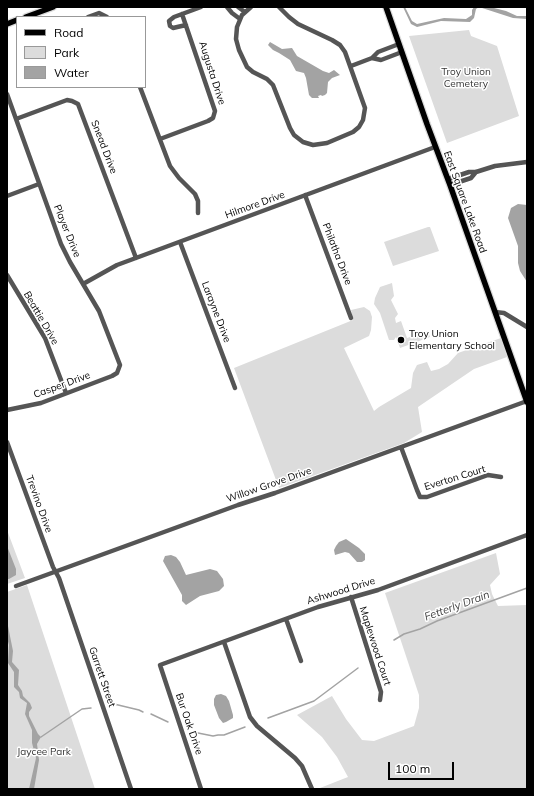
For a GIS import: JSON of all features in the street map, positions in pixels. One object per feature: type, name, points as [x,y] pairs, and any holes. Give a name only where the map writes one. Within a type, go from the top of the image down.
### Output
[{"type":"main road","points":[[29,16],[53,7]]},
{"type":"main road","name":"East Square Lake Road","points":[[386,7],[527,401]]},
{"type":"street","points":[[186,25],[173,28],[170,26],[169,21],[172,18],[201,7]]},
{"type":"street","points":[[227,7],[240,19]]},
{"type":"street","points":[[238,7],[245,12]]},
{"type":"street","points":[[250,7],[240,19],[236,27],[236,39],[244,62],[250,69],[267,79],[273,85],[291,132],[296,138],[307,144],[319,145],[346,136],[356,130],[361,123],[364,116],[364,104],[345,52],[337,42],[298,24],[279,7]]},
{"type":"street","points":[[91,16],[99,13],[105,16]]},
{"type":"street","name":"Augusta Drive","points":[[160,139],[208,121],[214,115],[214,106],[196,58],[182,14]]},
{"type":"street","points":[[351,66],[372,58],[378,52],[399,44]]},
{"type":"street","points":[[372,58],[381,60],[402,52]]},
{"type":"street","points":[[140,88],[173,171],[197,197],[198,213]]},
{"type":"street","name":"Player Drive","points":[[7,94],[65,253],[102,316],[120,363],[119,369]]},
{"type":"street","name":"Snead Drive","points":[[16,119],[67,100],[78,104],[136,258]]},
{"type":"street","name":"Hilmore Drive","points":[[83,284],[112,267],[435,147]]},
{"type":"street","points":[[449,182],[470,178],[476,172],[496,166],[527,162]]},
{"type":"street","points":[[7,196],[39,184]]},
{"type":"street","name":"Philatha Drive","points":[[305,196],[351,318]]},
{"type":"street","name":"Larayne Drive","points":[[180,242],[235,388]]},
{"type":"street","name":"Beattie Drive","points":[[7,275],[45,338],[66,393]]},
{"type":"street","points":[[495,312],[504,313],[527,327]]},
{"type":"street","name":"Casper Drive","points":[[7,410],[36,404],[112,376],[117,373],[119,369]]},
{"type":"street","name":"Willow Grove Drive","points":[[16,586],[527,401]]},
{"type":"street","name":"Trevino Drive","points":[[7,442],[55,572]]},
{"type":"street","name":"Everton Court","points":[[401,447],[420,497],[427,497],[488,475],[501,477]]},
{"type":"street","name":"Ashwood Drive","points":[[160,665],[318,607],[393,584],[527,535]]},
{"type":"street","name":"Garrett Street","points":[[55,572],[59,578],[131,789]]},
{"type":"street","name":"Maplewood Court","points":[[351,598],[381,692],[380,700]]},
{"type":"street","points":[[286,619],[301,661]]},
{"type":"street","points":[[224,642],[250,717],[257,726],[299,762],[312,789]]},
{"type":"street","name":"Bur Oak Drive","points":[[160,665],[201,789]]},
{"type":"green space","name":"Troy Union Cemetery","points":[[469,30],[471,36],[497,46],[519,116],[447,143],[409,36]]},
{"type":"green space","points":[[430,227],[439,251],[393,266],[384,242]]},
{"type":"green space","points":[[392,283],[394,296],[391,300],[398,314],[395,318],[396,323],[401,321],[407,338],[428,331],[430,337],[400,348],[396,337],[394,340],[389,340],[380,313],[374,304],[380,287]]},
{"type":"green space","points":[[364,307],[370,311],[372,317],[369,336],[344,348],[374,411],[411,388],[413,373],[417,365],[427,362],[431,371],[439,369],[448,364],[458,353],[501,338],[507,357],[474,369],[418,407],[422,432],[404,443],[279,488],[234,368],[353,320],[351,310]]},
{"type":"green space","points":[[7,530],[25,578],[7,584]]},
{"type":"green space","points":[[496,553],[500,574],[490,585],[492,594],[498,606],[527,605],[527,789],[320,789],[348,777],[337,757],[322,737],[297,715],[332,696],[346,719],[362,740],[374,741],[414,726],[419,708],[419,695],[385,593]]},
{"type":"green space","name":"Jaycee Park","points":[[27,585],[95,789],[7,789],[7,592]]},
{"type":"water","points":[[403,7],[405,7],[412,21],[417,24],[444,18],[466,19],[472,15],[472,10],[474,7],[479,7],[476,9],[474,18],[470,22],[441,21],[417,27],[411,24]]},
{"type":"water","points":[[479,7],[490,7],[506,11],[517,16],[527,16],[527,19],[513,18]]},
{"type":"water","points":[[270,42],[282,49],[292,48],[297,56],[323,71],[329,73],[334,70],[340,75],[332,78],[328,82],[327,93],[325,95],[318,96],[319,98],[312,98],[309,95],[304,73],[296,71],[290,60],[273,50],[268,45]]},
{"type":"water","points":[[518,204],[527,205],[527,282],[520,271],[518,263],[518,246],[508,218],[511,208]]},
{"type":"water","points":[[346,539],[365,554],[365,560],[362,562],[357,562],[349,553],[345,552],[335,555],[334,550],[336,546],[339,542]]},
{"type":"water","points":[[7,546],[16,569],[16,575],[9,579],[7,579]]},
{"type":"water","points":[[171,555],[176,557],[180,562],[186,575],[210,569],[217,571],[223,579],[224,586],[219,591],[200,596],[186,605],[182,601],[182,595],[163,561],[165,556]]},
{"type":"water","points":[[7,621],[13,651],[12,662],[19,670],[18,685],[23,696],[30,703],[32,708],[29,712],[29,716],[41,737],[37,744],[39,760],[34,789],[29,789],[36,758],[32,743],[32,730],[25,714],[27,703],[20,698],[19,692],[14,687],[14,672],[8,663],[9,645],[7,638]]},
{"type":"water","points":[[221,694],[226,696],[229,701],[233,715],[233,718],[223,723],[219,718],[214,705],[216,695]]},
{"type":"waterway","name":"Fetterly Drain","points":[[394,640],[404,634],[420,629],[437,621],[527,588]]},
{"type":"waterway","name":"Fetterly Drain","points":[[268,718],[314,701],[358,668]]},
{"type":"waterway","points":[[114,704],[143,712]]},
{"type":"waterway","points":[[41,737],[82,709],[91,708]]},
{"type":"waterway","points":[[151,714],[168,722]]},
{"type":"waterway","points":[[193,732],[213,736],[224,735],[245,727]]},
{"type":"place","name":"Troy Union Elementary School","points":[[401,340]]}]
